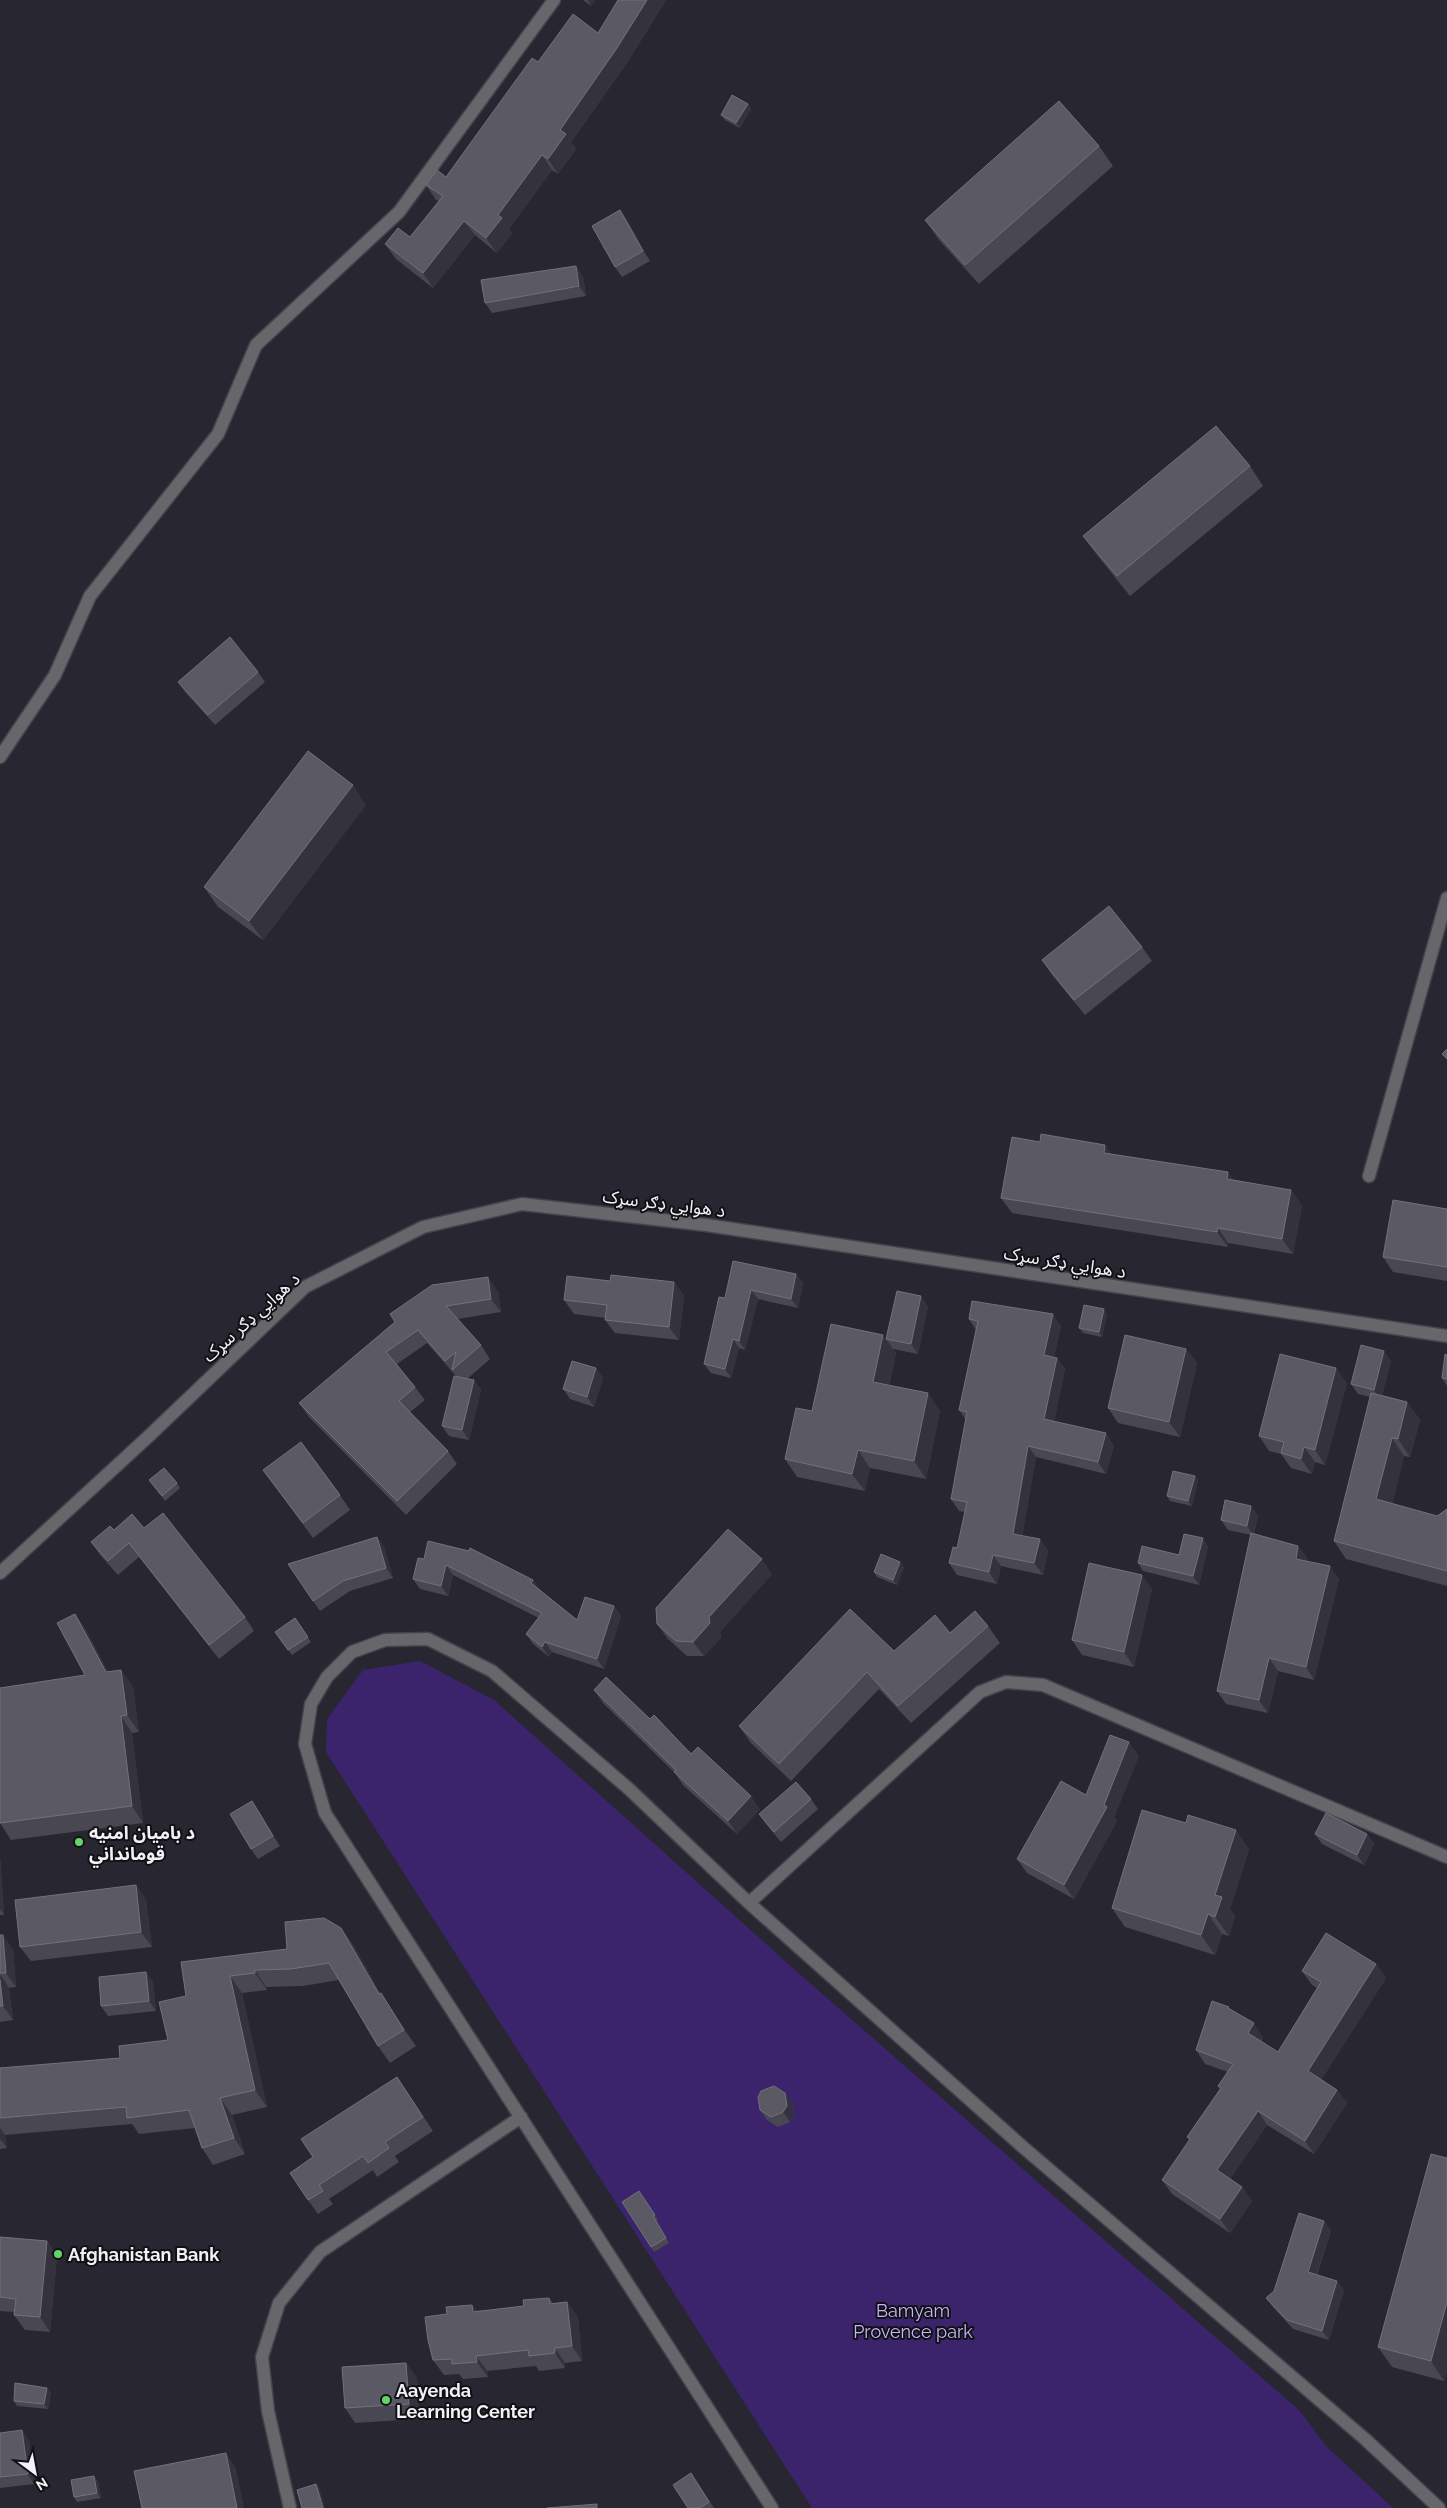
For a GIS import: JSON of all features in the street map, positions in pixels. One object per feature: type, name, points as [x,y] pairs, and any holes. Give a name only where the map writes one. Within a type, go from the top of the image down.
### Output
[{"type":"street","points":[[0,756],[55,675],[90,596],[218,434],[256,345],[399,212],[554,0]]},
{"type":"street","points":[[1369,1176],[1447,898]]},
{"type":"street","name":"د هوايي ډګر سړک","points":[[0,1573],[150,1435],[304,1287],[423,1227],[522,1204],[716,1227],[1447,1336]]},
{"type":"street","points":[[772,2508],[325,1813],[305,1744],[308,1720],[311,1704],[327,1677],[352,1652],[385,1640],[428,1639],[492,1671],[629,1789],[749,1903],[1024,2148],[1364,2439],[1439,2508]]},
{"type":"street","points":[[749,1903],[980,1692],[1006,1682],[1043,1684],[1447,1857]]},
{"type":"street","points":[[290,2508],[268,2411],[262,2357],[280,2303],[320,2252],[521,2118]]},
{"type":"green space","name":"Bamyam Provence park","points":[[420,1661],[494,1700],[803,1977],[1299,2410],[1327,2447],[1393,2508],[812,2508],[326,1752],[327,1719],[363,1670]]},
{"type":"building","points":[[618,0],[647,0],[617,48],[560,130],[566,134],[548,159],[542,155],[498,215],[502,218],[486,238],[464,221],[423,273],[385,244],[398,228],[410,237],[443,196],[426,185],[437,170],[446,177],[532,58],[538,62],[573,14],[598,33]]},
{"type":"building","points":[[732,95],[748,104],[736,123],[721,115]]},
{"type":"building","points":[[1059,101],[1099,146],[965,265],[925,220]]},
{"type":"building","points":[[620,210],[643,251],[615,267],[592,226]]},
{"type":"building","points":[[576,266],[579,286],[485,303],[481,280]]},
{"type":"building","points":[[1216,426],[1250,466],[1117,576],[1083,536]]},
{"type":"building","points":[[230,637],[258,672],[208,715],[178,682]]},
{"type":"building","points":[[308,751],[353,785],[249,921],[204,887]]},
{"type":"building","points":[[1109,906],[1142,947],[1074,1000],[1042,960]]},
{"type":"building","points":[[1447,1049],[1447,1059],[1442,1054]]},
{"type":"building","points":[[1041,1134],[1105,1145],[1104,1153],[1228,1172],[1227,1179],[1291,1190],[1282,1239],[1218,1228],[1217,1232],[1001,1198],[1012,1137],[1040,1142]]},
{"type":"building","points":[[1393,1200],[1447,1209],[1447,1267],[1383,1257]]},
{"type":"building","points":[[733,1261],[796,1274],[791,1299],[751,1290],[739,1341],[733,1339],[725,1369],[704,1364],[719,1297],[725,1298]]},
{"type":"building","points":[[611,1275],[674,1282],[669,1327],[605,1320],[607,1305],[564,1300],[567,1276],[610,1281]]},
{"type":"building","points":[[488,1277],[491,1299],[446,1306],[481,1345],[452,1370],[456,1352],[445,1361],[418,1330],[386,1352],[415,1387],[399,1401],[448,1451],[397,1501],[299,1403],[395,1322],[390,1314],[432,1285]]},
{"type":"building","points":[[897,1291],[921,1296],[911,1344],[886,1339]]},
{"type":"building","points":[[972,1301],[1053,1314],[1044,1355],[1057,1358],[1044,1419],[1106,1433],[1098,1462],[1028,1446],[1013,1534],[1040,1539],[1034,1563],[993,1555],[989,1572],[949,1563],[953,1547],[957,1548],[967,1502],[951,1499],[967,1412],[959,1410],[978,1321],[969,1319]]},
{"type":"building","points":[[1084,1305],[1104,1309],[1099,1332],[1079,1328]]},
{"type":"building","points":[[831,1324],[883,1335],[873,1382],[928,1393],[914,1461],[858,1450],[852,1474],[785,1459],[796,1408],[812,1411]]},
{"type":"building","points":[[1125,1335],[1186,1349],[1169,1422],[1108,1408]]},
{"type":"building","points":[[1361,1345],[1384,1351],[1374,1390],[1351,1384]]},
{"type":"building","points":[[1280,1354],[1336,1368],[1315,1450],[1304,1447],[1301,1459],[1281,1453],[1284,1442],[1259,1436]]},
{"type":"building","points":[[1445,1354],[1447,1355],[1447,1379],[1442,1378]]},
{"type":"building","points":[[572,1361],[596,1368],[587,1397],[563,1389]]},
{"type":"building","points":[[454,1376],[474,1380],[462,1430],[442,1426]]},
{"type":"building","points":[[1371,1393],[1407,1402],[1398,1439],[1392,1438],[1376,1499],[1437,1516],[1447,1509],[1447,1571],[1334,1541]]},
{"type":"building","points":[[301,1442],[340,1495],[303,1523],[263,1470]]},
{"type":"building","points":[[164,1468],[177,1483],[162,1496],[149,1480]]},
{"type":"building","points":[[1173,1471],[1195,1476],[1188,1501],[1167,1496]]},
{"type":"building","points":[[1225,1500],[1251,1506],[1247,1526],[1221,1520]]},
{"type":"building","points":[[163,1513],[245,1617],[209,1645],[129,1543],[108,1561],[91,1542],[110,1526],[114,1530],[132,1514],[144,1528]]},
{"type":"building","points":[[728,1529],[762,1559],[709,1617],[710,1623],[693,1642],[676,1641],[657,1624],[656,1608]]},
{"type":"building","points":[[1251,1533],[1298,1546],[1296,1559],[1330,1566],[1306,1667],[1269,1658],[1259,1700],[1217,1691]]},
{"type":"building","points":[[1184,1534],[1203,1538],[1193,1576],[1138,1563],[1142,1546],[1179,1555]]},
{"type":"building","points":[[377,1537],[386,1568],[343,1581],[313,1601],[288,1564]]},
{"type":"building","points":[[428,1541],[469,1551],[470,1548],[533,1580],[531,1583],[577,1620],[585,1597],[614,1606],[597,1659],[545,1642],[542,1647],[526,1634],[542,1613],[446,1565],[441,1586],[413,1579],[418,1558],[424,1559]]},
{"type":"building","points":[[881,1554],[900,1562],[893,1580],[874,1572]]},
{"type":"building","points":[[1089,1563],[1142,1575],[1124,1652],[1072,1640]]},
{"type":"building","points":[[850,1609],[894,1651],[935,1615],[950,1633],[975,1611],[988,1626],[898,1706],[867,1672],[779,1764],[739,1726]]},
{"type":"building","points":[[75,1614],[106,1672],[121,1670],[127,1715],[121,1716],[132,1806],[0,1823],[0,1688],[85,1675],[57,1623]]},
{"type":"building","points":[[295,1618],[308,1637],[288,1650],[275,1632]]},
{"type":"building","points":[[606,1677],[650,1719],[654,1715],[691,1754],[698,1747],[751,1796],[728,1821],[674,1772],[676,1770],[594,1690]]},
{"type":"building","points":[[1110,1735],[1129,1742],[1104,1805],[1107,1807],[1064,1885],[1017,1859],[1061,1781],[1086,1795]]},
{"type":"building","points":[[796,1782],[811,1799],[774,1832],[759,1814]]},
{"type":"building","points":[[252,1801],[273,1836],[251,1849],[230,1814]]},
{"type":"building","points":[[1142,1810],[1186,1823],[1188,1815],[1236,1830],[1215,1895],[1222,1897],[1215,1917],[1208,1914],[1201,1935],[1112,1908]]},
{"type":"building","points":[[1326,1813],[1367,1834],[1357,1855],[1315,1834]]},
{"type":"building","points":[[136,1885],[141,1932],[20,1947],[15,1900]]},
{"type":"building","points":[[324,1918],[341,1928],[379,1994],[381,1993],[404,2030],[378,2046],[329,1963],[291,1969],[255,1970],[255,1973],[230,1976],[255,2090],[220,2098],[234,2138],[202,2148],[189,2110],[127,2118],[126,2107],[0,2118],[0,2068],[120,2058],[119,2046],[168,2040],[159,2002],[186,1996],[181,1962],[287,1949],[285,1922]]},
{"type":"building","points":[[1326,1933],[1376,1964],[1308,2071],[1337,2090],[1305,2141],[1258,2111],[1217,2170],[1242,2187],[1220,2219],[1162,2180],[1190,2139],[1187,2137],[1221,2088],[1218,2086],[1233,2064],[1196,2050],[1212,2001],[1229,2007],[1254,2023],[1248,2033],[1278,2052],[1321,1982],[1302,1971]]},
{"type":"building","points":[[0,1935],[3,1935],[6,1973],[0,1973]]},
{"type":"building","points":[[146,1972],[149,2001],[101,2006],[99,1977]]},
{"type":"building","points":[[0,1980],[3,2006],[0,2006]]},
{"type":"building","points":[[397,2077],[423,2117],[385,2142],[389,2148],[368,2163],[363,2156],[319,2185],[323,2191],[308,2200],[290,2173],[313,2157],[301,2139]]},
{"type":"building","points":[[774,2086],[785,2093],[787,2106],[783,2112],[771,2117],[760,2110],[758,2097],[761,2091]]},
{"type":"building","points":[[1431,2154],[1447,2158],[1447,2302],[1431,2361],[1378,2347]]},
{"type":"building","points":[[639,2191],[655,2215],[653,2216],[666,2238],[651,2247],[622,2202]]},
{"type":"building","points":[[1299,2213],[1324,2221],[1308,2272],[1337,2281],[1322,2331],[1287,2320],[1266,2298],[1274,2291]]},
{"type":"building","points":[[0,2237],[47,2241],[40,2317],[14,2315],[16,2299],[0,2297]]},
{"type":"building","points":[[549,2298],[550,2304],[567,2302],[572,2346],[555,2348],[555,2353],[529,2356],[528,2350],[476,2356],[477,2362],[452,2364],[452,2359],[433,2360],[425,2317],[447,2314],[446,2307],[472,2305],[473,2312],[524,2306],[523,2300]]},
{"type":"building","points":[[406,2363],[409,2404],[345,2408],[342,2367]]},
{"type":"building","points":[[15,2383],[47,2388],[44,2404],[14,2401]]},
{"type":"building","points":[[22,2430],[28,2474],[0,2477],[0,2433]]},
{"type":"building","points":[[226,2453],[237,2508],[142,2508],[134,2471]]},
{"type":"building","points":[[691,2473],[709,2502],[700,2508],[688,2508],[673,2485]]},
{"type":"building","points":[[94,2476],[97,2493],[74,2497],[71,2480]]},
{"type":"building","points":[[316,2484],[323,2508],[302,2508],[297,2490]]},
{"type":"building","points":[[597,2504],[597,2508],[547,2508]]},
{"type":"place","name":"د بامیان امنیه قومانداني","points":[[79,1842]]},
{"type":"place","name":"Afghanistan Bank","points":[[58,2254]]},
{"type":"place","name":"Aayenda Learning Center","points":[[386,2400]]}]
